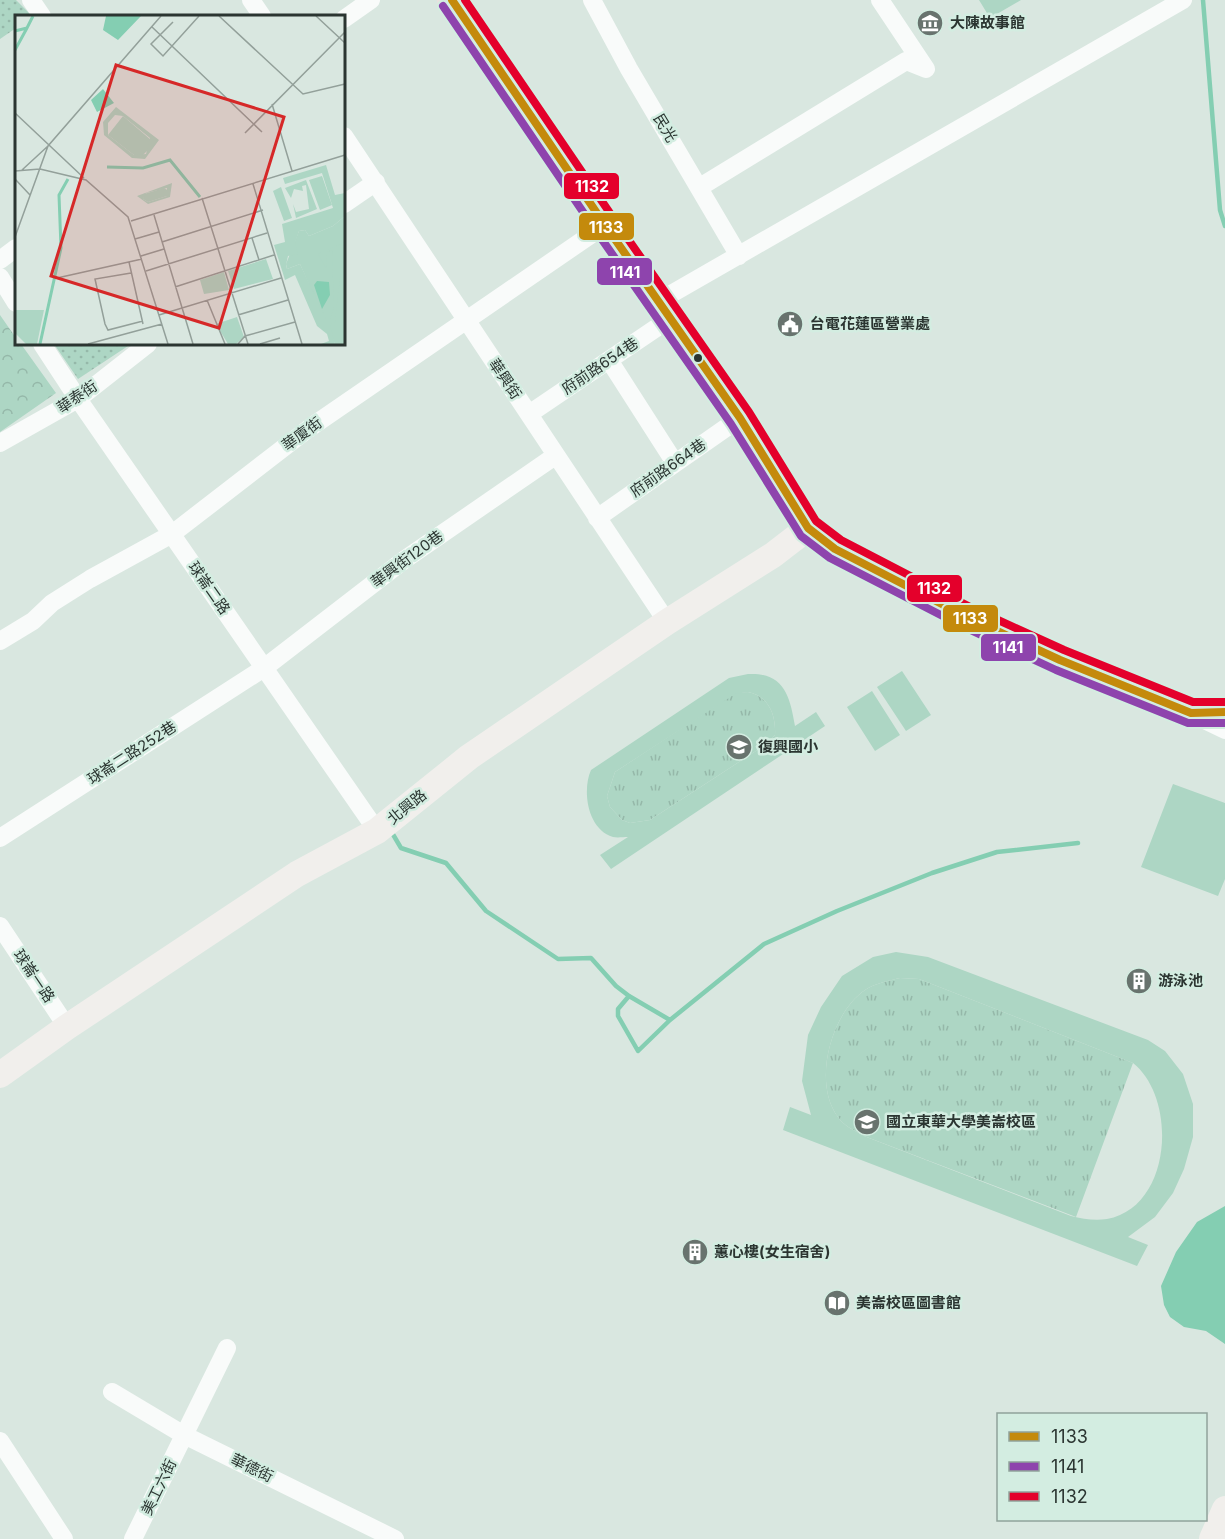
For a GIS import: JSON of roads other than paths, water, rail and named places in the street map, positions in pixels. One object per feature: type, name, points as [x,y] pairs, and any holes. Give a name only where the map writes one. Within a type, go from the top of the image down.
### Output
[{"type":"main road","points":[[452,0],[740,418],[808,528],[836,549],[969,618],[1088,672],[1191,713],[1225,712]]},
{"type":"street","points":[[31,0],[41,15]]},
{"type":"street","points":[[251,0],[261,15]]},
{"type":"street","points":[[345,18],[371,0]]},
{"type":"street","name":"民光","points":[[592,0],[629,69],[739,256]]},
{"type":"street","name":"府前路654巷","points":[[529,414],[609,360],[665,310],[739,256],[1183,0]]},
{"type":"street","points":[[699,187],[906,61],[926,69],[880,1]]},
{"type":"street","name":"華興街","points":[[345,137],[667,622]]},
{"type":"street","points":[[345,203],[376,182]]},
{"type":"street","name":"華廈街","points":[[0,641],[33,621],[52,603],[90,579],[172,534],[308,429],[605,225]]},
{"type":"street","points":[[0,260],[15,249]]},
{"type":"street","points":[[0,277],[15,301]]},
{"type":"street","name":"球崙二路","points":[[43,345],[377,831]]},
{"type":"street","name":"華泰街","points":[[0,443],[78,399],[147,345]]},
{"type":"street","points":[[609,360],[675,463]]},
{"type":"street","name":"府前路664巷","points":[[597,518],[740,418]]},
{"type":"street","name":"華興街120巷","points":[[264,668],[404,560],[555,456]]},
{"type":"street","name":"北興路","points":[[0,1075],[67,1027],[297,874],[377,831],[469,757],[667,622],[773,555],[808,528]]},
{"type":"street","name":"球崙二路252巷","points":[[0,838],[264,668]]},
{"type":"street","points":[[1191,713],[1225,730]]},
{"type":"street","name":"球崙一路","points":[[0,926],[67,1027]]},
{"type":"street","name":"美工六街","points":[[133,1539],[227,1348]]},
{"type":"street","name":"華德街","points":[[112,1392],[184,1434],[395,1539]]},
{"type":"street","points":[[0,1441],[64,1539]]},
{"type":"street","points":[[1212,1539],[1225,1509]]},
{"type":"waterway","points":[[1203,0],[1220,210],[1225,226]]},
{"type":"waterway","points":[[391,831],[401,848],[446,863],[486,911],[558,959],[591,958],[616,986],[670,1020],[764,944],[837,911],[932,873],[997,852],[1078,843]]},
{"type":"waterway","points":[[629,996],[618,1009],[618,1016],[638,1051],[670,1020]]},
{"type":"place","name":"大陳故事館","points":[[930,23]]},
{"type":"place","name":"台電花蓮區營業處","points":[[790,324]]},
{"type":"place","name":"復興國小","points":[[739,747]]},
{"type":"place","name":"游泳池","points":[[1139,981]]},
{"type":"place","name":"國立東華大學美崙校區","points":[[867,1122]]},
{"type":"place","name":"蕙心樓(女生宿舍)","points":[[695,1252]]},
{"type":"place","name":"美崙校區圖書館","points":[[837,1303]]}]
